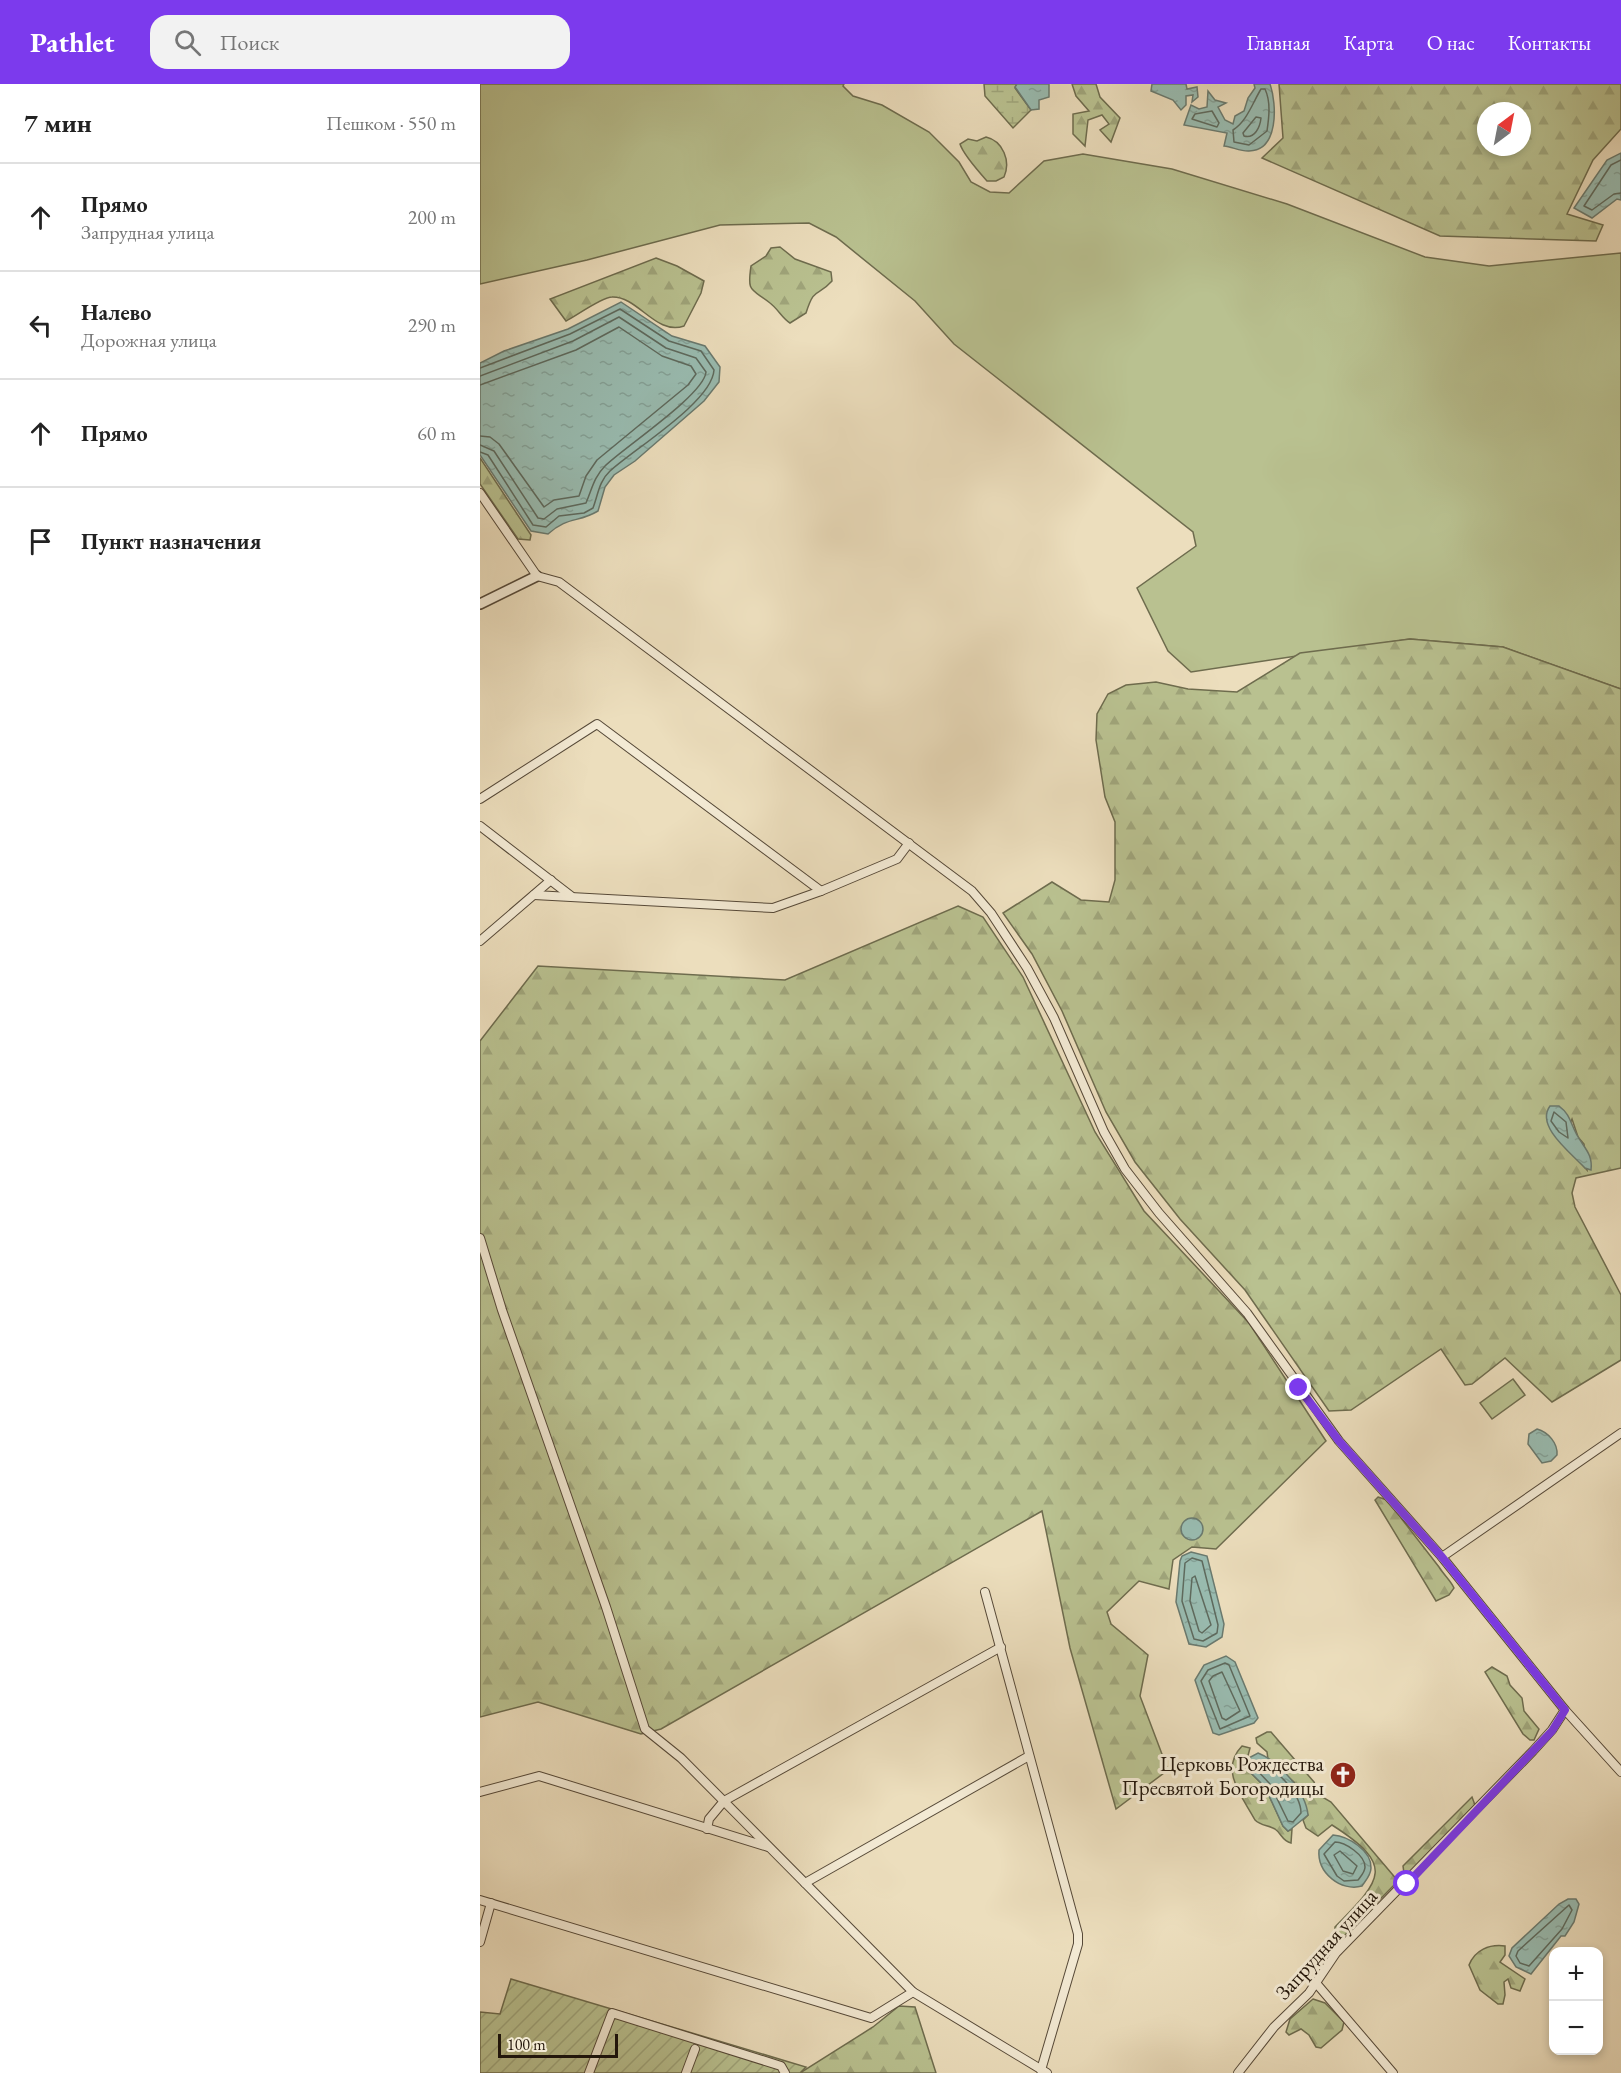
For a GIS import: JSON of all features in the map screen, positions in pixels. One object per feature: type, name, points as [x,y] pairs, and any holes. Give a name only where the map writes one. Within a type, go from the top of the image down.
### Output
[{"type":"street","points":[[480,493],[537,576],[559,582],[955,876],[991,913],[1027,969],[1054,1018],[1104,1131],[1125,1169],[1159,1213],[1247,1313],[1339,1441],[1442,1557],[1565,1710],[1621,1772]]},
{"type":"street","points":[[480,604],[537,576]]},
{"type":"street","points":[[480,799],[597,724],[821,891]]},
{"type":"street","points":[[480,826],[573,897]]},
{"type":"street","points":[[534,895],[773,908],[821,891],[897,859],[909,843]]},
{"type":"street","points":[[480,941],[550,880]]},
{"type":"street","points":[[480,1238],[502,1310],[606,1607],[645,1729],[681,1758],[724,1800],[913,1992],[1044,2071],[1078,1934],[985,1592]]},
{"type":"street","points":[[1442,1557],[1621,1433]]},
{"type":"street","points":[[707,1829],[709,1819],[724,1800],[1001,1647]]},
{"type":"street","name":"Запрудная улица","points":[[1238,2073],[1274,2027],[1316,1983],[1336,1953],[1540,1744],[1565,1710]]},
{"type":"street","points":[[805,1883],[1029,1756]]},
{"type":"street","points":[[480,1792],[538,1776],[770,1848]]},
{"type":"street","points":[[480,1900],[871,2018],[913,1992]]},
{"type":"street","points":[[480,1942],[491,1903]]},
{"type":"street","points":[[1316,1983],[1393,2073]]},
{"type":"street","points":[[589,2073],[612,2013],[781,2066],[785,2073]]},
{"type":"street","points":[[686,2073],[696,2049]]},
{"type":"green space","points":[[480,84],[844,84],[843,86],[853,96],[882,105],[929,132],[959,162],[971,182],[990,192],[1009,193],[1044,161],[1083,154],[1172,169],[1287,204],[1425,257],[1489,266],[1621,253],[1621,689],[1503,647],[1410,639],[1191,672],[1168,651],[1137,588],[1196,546],[1193,532],[954,344],[915,301],[836,237],[809,223],[720,225],[587,260],[480,284]]},
{"type":"green space","points":[[984,84],[1017,84],[1015,88],[1031,110],[1013,128],[985,96]]},
{"type":"green space","points":[[1072,84],[1096,84],[1100,97],[1120,118],[1111,142],[1100,130],[1109,124],[1102,115],[1088,120],[1085,146],[1073,134],[1073,114],[1089,111],[1076,96]]},
{"type":"green space","points":[[1279,84],[1621,84],[1621,129],[1593,160],[1567,214],[1603,225],[1596,241],[1440,236],[1262,158],[1283,138]]},
{"type":"green space","points":[[986,137],[1001,147],[1006,158],[1004,177],[996,181],[987,181],[960,144],[968,139],[977,141]]},
{"type":"green space","points":[[780,247],[795,259],[831,272],[832,281],[814,295],[806,313],[790,323],[750,286],[751,266],[766,256],[771,248]]},
{"type":"green space","points":[[656,258],[677,266],[704,281],[701,293],[684,326],[674,328],[665,326],[621,298],[612,297],[596,303],[566,321],[550,299]]},
{"type":"green space","points":[[480,458],[531,535],[530,540],[518,539],[480,484]]},
{"type":"green space","points":[[1410,639],[1503,647],[1621,689],[1621,1168],[1576,1178],[1572,1193],[1575,1207],[1621,1295],[1621,1360],[1552,1402],[1505,1358],[1472,1384],[1465,1385],[1441,1349],[1351,1410],[1329,1411],[1245,1290],[1180,1219],[1135,1162],[1106,1112],[1062,1011],[1032,954],[1003,913],[1052,882],[1081,900],[1109,902],[1115,880],[1115,822],[1105,797],[1096,740],[1097,714],[1108,694],[1126,685],[1156,682],[1188,689],[1237,692],[1300,653]],"holes":[[[1572,1119],[1578,1137],[1584,1144],[1587,1170],[1562,1142]]]},
{"type":"green space","points":[[958,906],[983,917],[1023,977],[1095,1132],[1144,1211],[1249,1323],[1326,1441],[1216,1549],[1192,1547],[1173,1560],[1169,1589],[1139,1581],[1107,1612],[1111,1624],[1148,1655],[1140,1696],[1168,1770],[1116,1809],[1070,1648],[1042,1511],[661,1729],[641,1734],[538,1702],[480,1717],[480,1041],[538,966],[785,980]]},
{"type":"green space","points":[[1513,1379],[1525,1395],[1492,1419],[1480,1403]]},
{"type":"green space","points":[[1378,1497],[1387,1500],[1451,1583],[1454,1588],[1449,1595],[1436,1601],[1375,1500]]},
{"type":"green space","points":[[1492,1667],[1507,1676],[1510,1685],[1522,1698],[1524,1711],[1539,1729],[1534,1740],[1530,1740],[1523,1734],[1485,1672]]},
{"type":"green space","points":[[1271,1732],[1314,1782],[1319,1795],[1331,1802],[1398,1881],[1343,1937],[1335,1935],[1335,1927],[1372,1884],[1375,1873],[1373,1863],[1366,1851],[1332,1825],[1318,1836],[1306,1828],[1303,1820],[1308,1815],[1294,1782],[1268,1759],[1267,1752],[1257,1743],[1256,1738]]},
{"type":"green space","points":[[1242,1746],[1250,1748],[1245,1767],[1265,1787],[1283,1826],[1288,1831],[1292,1829],[1291,1843],[1275,1829],[1255,1820],[1239,1792],[1232,1764]]},
{"type":"green space","points":[[1472,1797],[1475,1805],[1408,1875],[1404,1873],[1403,1866]]},
{"type":"green space","points":[[1505,1946],[1505,1955],[1500,1962],[1525,1979],[1520,1991],[1511,1988],[1508,1979],[1504,1982],[1503,2004],[1498,2004],[1480,1990],[1469,1965],[1475,1955],[1483,1949]]},
{"type":"green space","points":[[511,1979],[806,2067],[800,2073],[480,2073],[480,2012],[500,2014]]},
{"type":"green space","points":[[1313,1999],[1325,2003],[1344,2022],[1342,2030],[1321,2048],[1316,2047],[1309,2035],[1301,2029],[1289,2035],[1286,2032],[1290,2019]]},
{"type":"green space","points":[[899,2006],[915,2007],[936,2073],[800,2073],[873,2027]]},
{"type":"water","points":[[1017,84],[1049,84],[1049,97],[1039,100],[1039,109],[1031,110],[1015,87]]},
{"type":"water","points":[[1152,84],[1186,84],[1187,89],[1197,87],[1198,97],[1192,102],[1193,95],[1186,96],[1186,105],[1181,110],[1173,100],[1151,91]]},
{"type":"water","points":[[1254,84],[1270,84],[1274,103],[1270,136],[1266,144],[1258,149],[1245,151],[1224,146],[1227,133],[1184,125],[1191,105],[1199,109],[1207,107],[1208,91],[1215,100],[1226,103],[1218,107],[1225,120],[1233,124],[1235,116],[1244,111],[1248,98],[1255,88]]},
{"type":"water","points":[[1621,153],[1621,200],[1617,199],[1592,218],[1574,208],[1607,160]]},
{"type":"water","points":[[621,302],[672,336],[705,346],[720,367],[719,382],[704,401],[635,461],[614,475],[605,487],[598,511],[561,524],[548,534],[531,531],[480,455],[480,363],[504,351],[568,329]]},
{"type":"water","points":[[1550,1106],[1559,1106],[1568,1116],[1589,1155],[1591,1170],[1585,1168],[1572,1155],[1551,1130],[1547,1122]]},
{"type":"water","points":[[1537,1429],[1548,1435],[1556,1446],[1557,1455],[1551,1461],[1542,1463],[1528,1444],[1529,1434]]},
{"type":"water","points":[[1188,1518],[1196,1518],[1203,1525],[1203,1533],[1196,1540],[1188,1540],[1181,1533],[1181,1525]]},
{"type":"water","points":[[1191,1552],[1207,1556],[1224,1624],[1222,1637],[1206,1647],[1189,1644],[1176,1602],[1180,1561],[1182,1556]]},
{"type":"water","points":[[1226,1656],[1235,1662],[1258,1718],[1254,1723],[1219,1735],[1213,1733],[1195,1680],[1204,1665]]},
{"type":"water","points":[[1258,1753],[1283,1770],[1297,1787],[1306,1806],[1308,1815],[1288,1831],[1283,1826],[1265,1787],[1245,1767],[1245,1760]]},
{"type":"water","points":[[1333,1835],[1352,1841],[1368,1856],[1371,1871],[1362,1886],[1346,1886],[1339,1883],[1326,1873],[1322,1866],[1319,1850]]},
{"type":"water","points":[[1568,1899],[1576,1899],[1579,1904],[1574,1922],[1565,1936],[1561,1936],[1552,1947],[1549,1947],[1549,1951],[1531,1974],[1516,1967],[1509,1956],[1512,1948],[1559,1904]]},
{"type":"place","name":"Церковь Рождества Пресвятой Богородицы","points":[[1343,1775]]},
{"type":"route","points":[[1299,1388],[1339,1441],[1442,1557],[1565,1710],[1552,1731],[1407,1884]]}]
